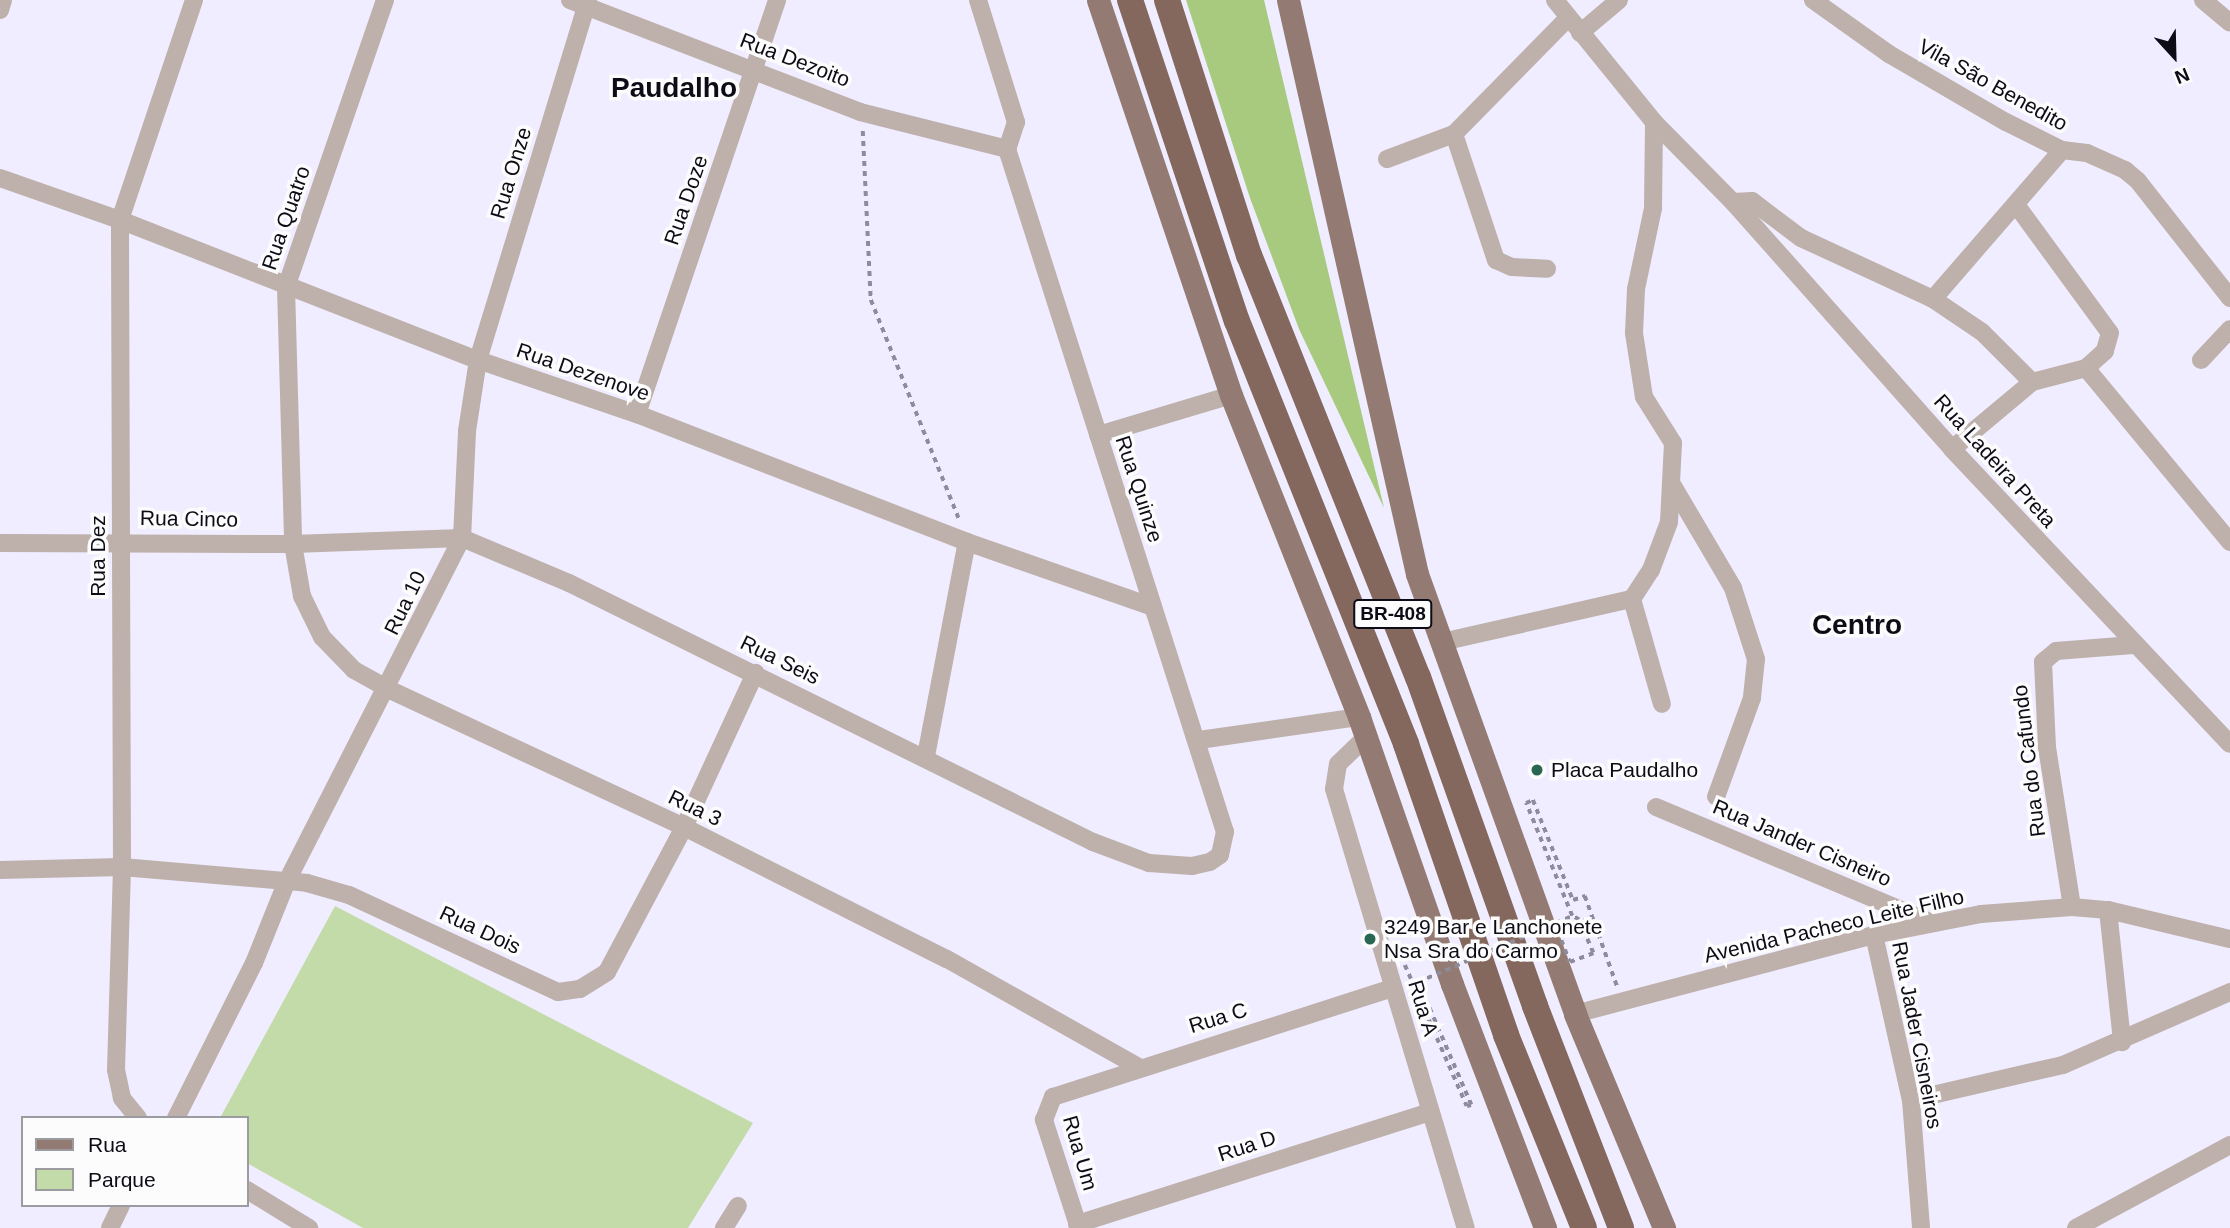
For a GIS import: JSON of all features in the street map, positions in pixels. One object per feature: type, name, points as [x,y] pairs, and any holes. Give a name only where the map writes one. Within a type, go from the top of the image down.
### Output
[{"type":"highway","name":"BR-408","points":[[1130,0],[1237,320],[1406,744],[1506,1035],[1584,1228]]},
{"type":"highway","name":"BR-408","points":[[1167,0],[1254,267],[1418,677],[1535,1006],[1621,1228]]},
{"type":"main road","points":[[1098,0],[1231,395],[1362,727],[1456,997],[1545,1228]]},
{"type":"main road","points":[[1289,0],[1398,504],[1441,642],[1576,1014],[1664,1228]]},
{"type":"street","points":[[0,10],[4,0]]},
{"type":"street","name":"Rua Dez","points":[[136,1116],[122,1098],[116,1070],[122,867],[120,220],[194,0]]},
{"type":"street","name":"Rua Quatro","points":[[293,544],[286,286],[386,0]]},
{"type":"street","name":"Rua Doze","points":[[637,414],[777,0]]},
{"type":"street","points":[[978,0],[1016,122],[1007,149]]},
{"type":"street","name":"Rua Ladeira Preta","points":[[1555,0],[1654,122],[1733,202],[1952,449],[2133,645],[2229,742]]},
{"type":"street","points":[[1580,33],[1619,0]]},
{"type":"street","name":"Vila São Benedito","points":[[1813,0],[1966,100],[2062,150],[2102,158],[2138,181],[2230,298]]},
{"type":"street","points":[[2203,0],[2230,23]]},
{"type":"street","name":"Rua Dezoito","points":[[582,2],[860,111],[1007,149]]},
{"type":"street","name":"Rua Onze","points":[[478,360],[582,2]]},
{"type":"street","points":[[1387,159],[1454,134],[1568,18]]},
{"type":"street","points":[[1654,122],[1653,208],[1636,289],[1634,333],[1644,397],[1673,443],[1673,486],[1663,544],[1632,599],[1662,704]]},
{"type":"street","points":[[1454,134],[1496,260],[1512,267],[1548,269]]},
{"type":"street","name":"Rua Quinze","points":[[1007,149],[1153,607],[1199,740],[1225,844]]},
{"type":"street","points":[[1933,299],[2017,206],[2062,150]]},
{"type":"street","name":"Rua Dezenove","points":[[0,178],[120,220],[478,360],[637,414],[967,542],[1153,607]]},
{"type":"street","points":[[1733,202],[1752,201],[1801,238],[1933,299],[1982,332],[2032,382]]},
{"type":"street","points":[[1952,449],[2032,382],[2086,368],[2105,351],[2110,333],[2017,206]]},
{"type":"street","points":[[2201,360],[2230,329]]},
{"type":"street","points":[[462,538],[467,431],[478,360]]},
{"type":"street","points":[[2086,368],[2230,542]]},
{"type":"street","points":[[1098,435],[1231,395]]},
{"type":"street","points":[[1673,486],[1733,588],[1756,659],[1752,698],[1716,797]]},
{"type":"street","name":"Rua Seis","points":[[293,544],[462,538],[569,583],[926,756],[1093,842],[1149,863],[1192,866],[1210,862],[1225,844]]},
{"type":"street","name":"Rua 10","points":[[177,1116],[254,963],[287,881],[388,689],[462,538]]},
{"type":"street","name":"Rua Cinco","points":[[0,543],[121,540],[293,544]]},
{"type":"street","points":[[926,756],[967,542]]},
{"type":"street","name":"Rua 3","points":[[293,544],[302,596],[322,637],[354,670],[388,689],[684,827],[947,959],[1139,1067]]},
{"type":"street","points":[[1441,642],[1632,599]]},
{"type":"street","name":"Rua do Cafundo","points":[[2072,907],[2048,747],[2043,662],[2056,651],[2133,645]]},
{"type":"street","name":"Rua Dois","points":[[0,870],[122,867],[287,881],[339,891],[558,992],[569,992],[591,985],[607,972],[684,827],[755,673]]},
{"type":"street","points":[[1199,740],[1362,727]]},
{"type":"street","name":"Rua A","points":[[1362,727],[1338,764],[1333,779],[1393,988],[1466,1225]]},
{"type":"street","name":"Rua Jander Cisneiro","points":[[1656,807],[1930,922]]},
{"type":"street","name":"Avenida Pacheco Leite Filho","points":[[1576,1014],[1930,922],[2072,907],[2108,910],[2230,939]]},
{"type":"street","points":[[2108,910],[2122,1042]]},
{"type":"street","name":"Rua Jader Cisneiros","points":[[1874,935],[1911,1100],[1921,1228]]},
{"type":"street","name":"Rua C","points":[[1057,1094],[1393,988]]},
{"type":"street","points":[[1911,1100],[2027,1076],[2122,1042],[2230,992]]},
{"type":"street","name":"Rua Um","points":[[1057,1094],[1047,1106],[1044,1120],[1078,1226]]},
{"type":"street","name":"Rua D","points":[[1078,1226],[1430,1112]]},
{"type":"street","points":[[2076,1228],[2230,1145]]},
{"type":"street","points":[[248,1191],[309,1228]]},
{"type":"street","points":[[724,1228],[738,1206]]},
{"type":"street","points":[[110,1228],[120,1207]]},
{"type":"path","points":[[860,111],[869,185],[871,300],[967,542]]},
{"type":"path","points":[[1593,918],[1558,932],[1570,962],[1593,953],[1579,920],[1572,916],[1526,803],[1533,800],[1573,900],[1585,896],[1593,918],[1622,1001]]},
{"type":"path","points":[[1405,965],[1466,1106],[1471,1105],[1418,982],[1572,916]]},
{"type":"green space","points":[[1186,0],[1264,0],[1384,508],[1299,329],[1250,198]]},
{"type":"green space","points":[[335,906],[753,1123],[688,1228],[363,1228],[248,1164],[248,1116],[221,1116]]},
{"type":"place","name":"Placa Paudalho","points":[[1537,770]]},
{"type":"place","name":"3249 Bar e Lanchonete Nsa Sra do Carmo","points":[[1370,939]]},
{"type":"district","name":"Paudalho","points":[[674,88]]},
{"type":"district","name":"Centro","points":[[1857,625]]}]
